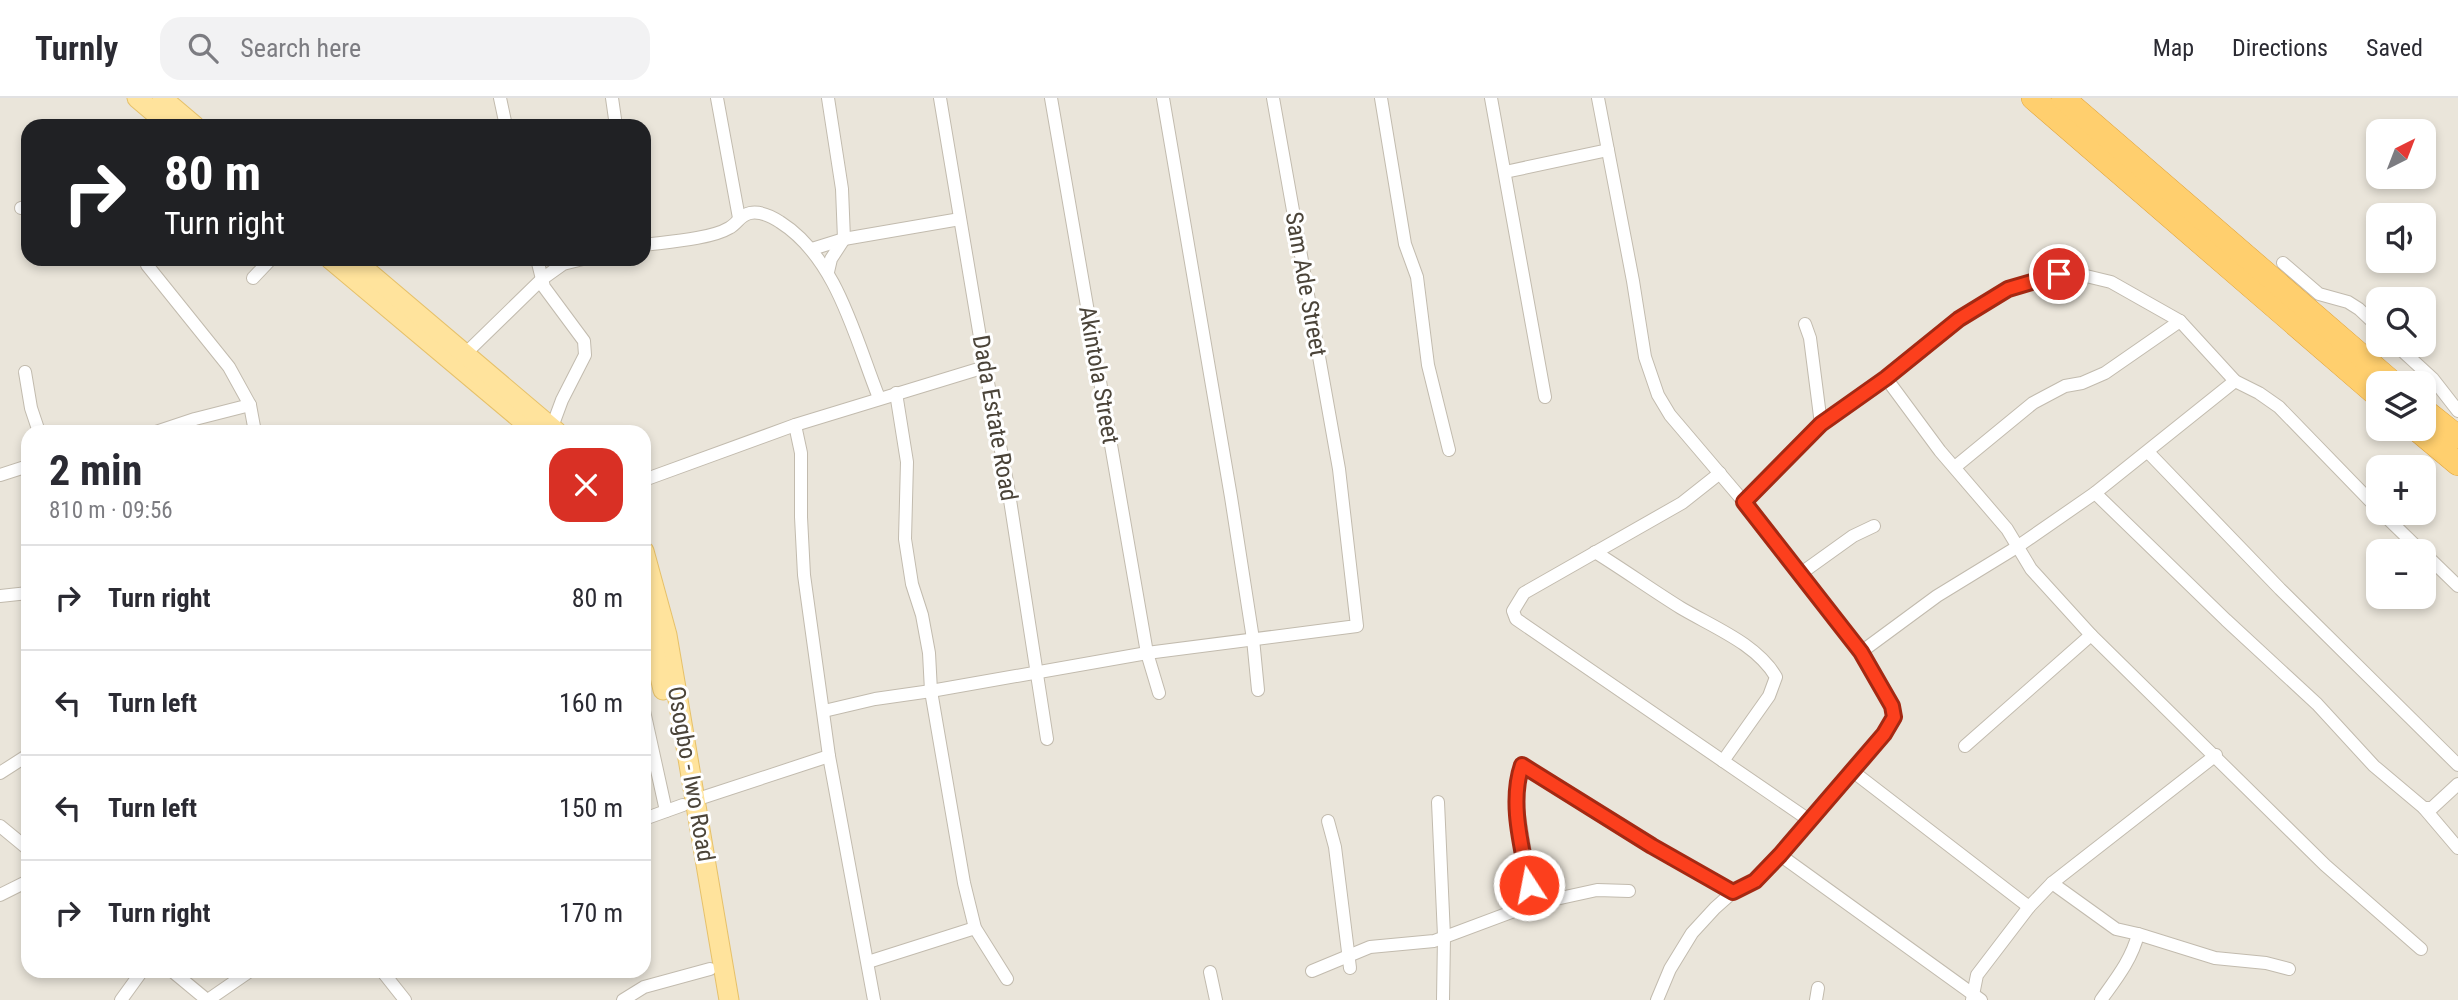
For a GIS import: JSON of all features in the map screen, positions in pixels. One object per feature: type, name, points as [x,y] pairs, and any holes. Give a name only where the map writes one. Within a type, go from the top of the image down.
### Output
[{"type":"highway","points":[[2034,98],[2366,386]]},
{"type":"highway","points":[[2063,98],[2379,371]]},
{"type":"highway","points":[[2436,420],[2458,437]]},
{"type":"highway","points":[[2430,441],[2458,464]]},
{"type":"main road","points":[[137,98],[162,119]]},
{"type":"main road","points":[[162,98],[187,119]]},
{"type":"main road","points":[[339,266],[540,425]]},
{"type":"main road","points":[[361,266],[465,354],[542,425]]},
{"type":"main road","name":"Osogbo - Iwo Road","points":[[651,577],[667,635],[681,805],[729,1000]]},
{"type":"main road","name":"Osogbo - Iwo Road","points":[[651,651],[716,1000]]},
{"type":"street","points":[[500,98],[504,119]]},
{"type":"street","points":[[612,98],[615,119]]},
{"type":"street","points":[[717,98],[738,218]]},
{"type":"street","points":[[828,98],[842,189],[844,239],[831,259],[828,272]]},
{"type":"street","name":"Dada Estate Road","points":[[940,98],[985,367],[1008,486],[1047,739]]},
{"type":"street","name":"Akintola Street","points":[[1051,98],[1147,653],[1158,693]]},
{"type":"street","points":[[1163,98],[1231,497],[1253,639],[1258,690]]},
{"type":"street","name":"Sam Ade Street","points":[[1253,639],[1357,626],[1339,469],[1273,98]]},
{"type":"street","points":[[1381,98],[1405,244],[1417,277],[1428,365],[1448,450]]},
{"type":"street","points":[[1492,98],[1545,397]]},
{"type":"street","points":[[1598,98],[1645,357],[1658,395],[1670,415],[1744,502],[1861,652],[1892,706],[1894,717],[1884,734],[1780,855],[1755,881],[1733,892],[1692,933],[1670,969],[1657,1000]]},
{"type":"street","points":[[1505,172],[1608,150]]},
{"type":"street","points":[[651,244],[692,239],[729,228],[738,218],[750,213],[773,217],[790,228],[812,249],[828,272],[878,398]]},
{"type":"street","points":[[812,249],[844,239],[960,219]]},
{"type":"street","points":[[2283,263],[2319,294],[2348,302],[2366,316]]},
{"type":"street","points":[[148,266],[229,367],[250,405],[254,425]]},
{"type":"street","points":[[253,278],[264,266]]},
{"type":"street","points":[[539,266],[544,286],[584,341],[586,348],[551,425]]},
{"type":"street","points":[[465,354],[542,279],[560,266]]},
{"type":"street","points":[[1744,502],[1821,424],[1886,378],[1959,319],[2008,289],[2059,274],[2082,275],[2112,282],[2180,321],[2235,381],[2279,407],[2366,497]]},
{"type":"street","points":[[1955,467],[2033,403],[2065,386],[2082,383],[2105,373],[2180,321]]},
{"type":"street","points":[[1805,324],[1811,338],[1821,424]]},
{"type":"street","points":[[2409,357],[2432,379],[2458,411]]},
{"type":"street","points":[[651,477],[795,425],[985,367]]},
{"type":"street","points":[[25,372],[37,425]]},
{"type":"street","points":[[1886,378],[1940,451],[2007,529],[2031,569],[2091,635],[2325,865],[2421,949]]},
{"type":"street","points":[[1861,652],[1937,596],[2017,547],[2095,492],[2235,381]]},
{"type":"street","points":[[896,393],[907,462],[905,539],[912,584],[922,615],[929,653],[931,691],[964,883],[975,928],[1007,979]]},
{"type":"street","points":[[177,425],[250,405]]},
{"type":"street","points":[[795,425],[801,453],[804,575],[829,756],[874,1000]]},
{"type":"street","points":[[2148,452],[2280,589],[2458,765]]},
{"type":"street","points":[[0,475],[21,468]]},
{"type":"street","points":[[1720,473],[1682,503],[1524,593],[1513,611],[1516,620],[1809,820]]},
{"type":"street","points":[[2095,492],[2316,704],[2374,766],[2424,808],[2458,848]]},
{"type":"street","points":[[2395,525],[2409,539]]},
{"type":"street","points":[[1800,574],[1853,536],[1874,526]]},
{"type":"street","points":[[1595,552],[1680,607],[1725,632],[1771,668],[1776,677],[1769,696],[1723,761]]},
{"type":"street","points":[[2436,565],[2458,586]]},
{"type":"street","points":[[0,596],[21,594]]},
{"type":"street","points":[[1965,746],[2091,635]]},
{"type":"street","points":[[824,710],[1147,653],[1253,639]]},
{"type":"street","points":[[651,751],[681,805]]},
{"type":"street","points":[[1975,998],[1977,975],[2029,907],[2052,883],[2216,755]]},
{"type":"street","points":[[651,816],[829,756]]},
{"type":"street","points":[[0,773],[21,760]]},
{"type":"street","points":[[1533,904],[1516,796],[1522,765],[1652,846],[1733,892]]},
{"type":"street","points":[[1851,770],[2029,907]]},
{"type":"street","points":[[2424,808],[2432,808],[2458,784]]},
{"type":"street","points":[[1438,802],[1444,936],[1443,1000]]},
{"type":"street","points":[[1328,821],[1335,847],[1349,962]]},
{"type":"street","points":[[0,825],[21,843]]},
{"type":"street","points":[[1780,855],[1975,998]]},
{"type":"street","points":[[2052,883],[2116,929],[2215,958],[2266,963],[2289,969]]},
{"type":"street","points":[[0,895],[21,884]]},
{"type":"street","points":[[1312,971],[1349,962],[1370,947],[1434,941],[1533,904],[1597,890],[1629,891]]},
{"type":"street","points":[[868,962],[975,928]]},
{"type":"street","points":[[2101,1000],[2123,970],[2138,934]]},
{"type":"street","points":[[623,1000],[644,987],[710,969]]},
{"type":"street","points":[[1210,972],[1216,1000]]},
{"type":"street","points":[[121,1000],[137,978]]},
{"type":"street","points":[[180,978],[207,1000],[240,978]]},
{"type":"street","points":[[388,978],[405,1000]]},
{"type":"shaded area","points":[[0,98],[2458,98],[2458,1000],[0,1000]]},
{"type":"route","points":[[1529,885],[1516,796],[1522,765],[1652,846],[1733,892],[1755,881],[1780,855],[1884,734],[1894,717],[1892,706],[1861,652],[1744,502],[1821,424],[1886,378],[1959,319],[2008,289],[2059,274]]}]
